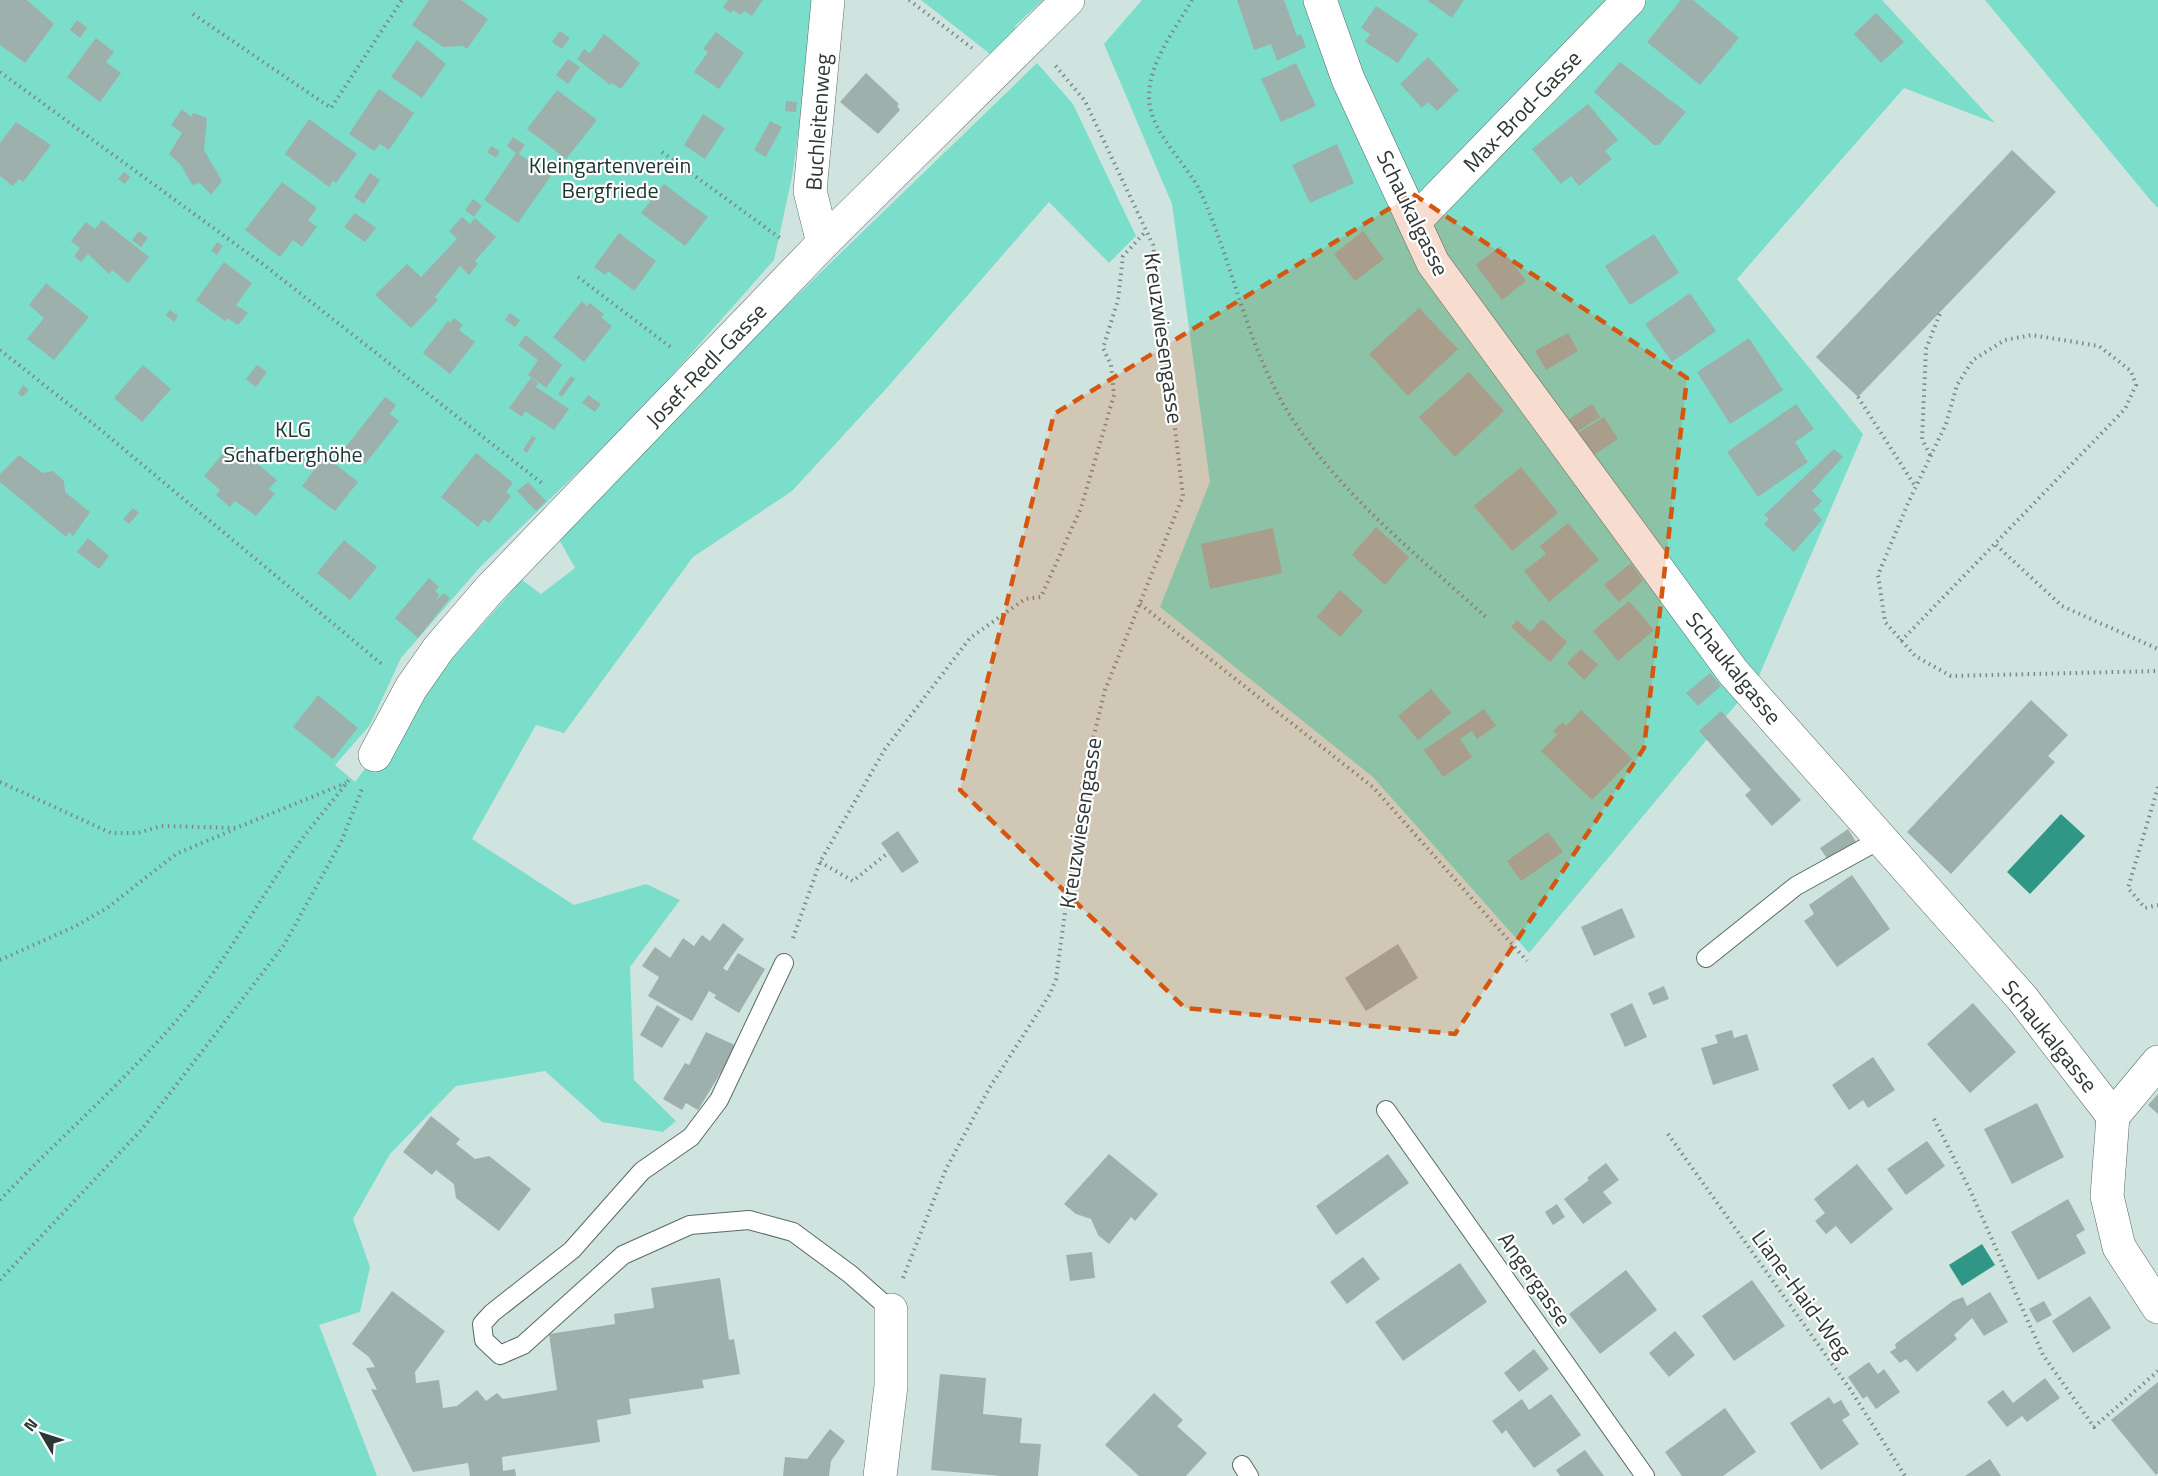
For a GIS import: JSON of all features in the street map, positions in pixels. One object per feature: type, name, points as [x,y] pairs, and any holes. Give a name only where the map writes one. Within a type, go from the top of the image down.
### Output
[{"type":"street","name":"Buchleitenweg","points":[[823,243],[810,191],[828,0]]},
{"type":"street","name":"Josef-Redl-Gasse","points":[[375,755],[411,688],[439,648],[482,598],[823,243],[1068,0]]},
{"type":"street","name":"Schaukalgasse","points":[[1320,0],[1348,79],[1433,263],[1733,672],[2022,998],[2113,1116],[2107,1196],[2124,1256],[2158,1306]]},
{"type":"street","name":"Max-Brod-Gasse","points":[[1415,221],[1629,0]]},
{"type":"street","points":[[2113,1116],[2158,1062]]},
{"type":"street","points":[[880,1476],[891,1386],[891,1310]]},
{"type":"lane","points":[[1706,958],[1796,886],[1881,839]]},
{"type":"lane","points":[[784,963],[719,1100],[691,1137],[642,1171],[572,1250],[492,1313],[482,1324],[484,1340],[500,1355],[523,1345],[623,1255],[690,1225],[749,1220],[793,1232],[850,1274],[891,1310]]},
{"type":"lane","name":"Angergasse","points":[[1386,1110],[1645,1476]]},
{"type":"path","points":[[194,14],[331,108],[402,0]]},
{"type":"path","points":[[909,0],[998,69]]},
{"type":"path","points":[[1192,0],[1154,66],[1149,99],[1155,121],[1187,166],[1202,194],[1249,326],[1286,408],[1309,442],[1371,515],[1487,618]]},
{"type":"path","name":"Kreuzwiesengasse","points":[[891,1310],[946,1169],[990,1087],[1050,994],[1056,979],[1083,780],[1105,690],[1183,496],[1153,245],[1085,102],[1031,37]]},
{"type":"path","points":[[0,72],[264,265],[570,506]]},
{"type":"path","points":[[662,152],[774,236],[784,240],[823,243]]},
{"type":"path","points":[[784,963],[820,862],[885,749],[970,638],[1025,599],[1041,597],[1081,508],[1114,395],[1111,365],[1103,348],[1118,300],[1124,256],[1146,231]]},
{"type":"path","points":[[578,277],[701,370]]},
{"type":"path","points":[[1931,456],[1922,439],[1926,349],[1941,311]]},
{"type":"path","points":[[1901,641],[2125,409],[2136,385],[2131,371],[2100,346],[2032,335],[2005,340],[1973,360],[1957,385],[1946,424],[1878,575],[1885,622],[1901,641],[1915,656],[1951,676],[2158,671]]},
{"type":"path","points":[[0,350],[411,688]]},
{"type":"path","points":[[1858,397],[1916,487]]},
{"type":"path","points":[[1996,545],[2062,606],[2158,649]]},
{"type":"path","points":[[1140,604],[1374,788],[1527,961]]},
{"type":"path","points":[[0,1280],[31,1250],[143,1128],[284,945],[342,840],[375,755]]},
{"type":"path","points":[[0,782],[111,833],[138,832],[169,826],[236,828]]},
{"type":"path","points":[[0,960],[76,926],[107,908],[176,854],[347,783],[295,848],[236,943],[187,1007],[125,1078],[53,1145],[0,1200]]},
{"type":"path","points":[[2158,787],[2128,888],[2145,908],[2158,905]]},
{"type":"path","points":[[820,862],[853,881],[888,853]]},
{"type":"path","points":[[1934,1119],[1971,1192],[2043,1355],[2094,1427],[2158,1371]]},
{"type":"path","name":"Liane-Haid-Weg","points":[[1668,1134],[1850,1389],[1905,1476]]},
{"type":"highlighted area","points":[[1413,194],[1687,378],[1644,748],[1455,1034],[1185,1008],[960,790],[1054,414]]},
{"type":"green space","points":[[0,0],[817,0],[792,177],[774,260],[635,417],[481,566],[401,658],[370,725],[335,765],[355,782],[421,694],[522,580],[541,594],[575,568],[556,534],[603,483],[1037,63],[1073,104],[1136,236],[1109,263],[1049,202],[885,390],[792,491],[693,557],[564,733],[536,725],[472,839],[574,905],[646,884],[680,900],[630,967],[634,1080],[676,1121],[663,1132],[602,1122],[545,1071],[456,1086],[390,1154],[353,1219],[370,1267],[360,1312],[319,1325],[377,1476],[0,1476]]},
{"type":"green space","points":[[921,0],[1043,0],[1016,25],[1011,41],[994,57]]},
{"type":"green space","points":[[1142,0],[1882,0],[1995,123],[1904,88],[1737,279],[1863,434],[1758,678],[1529,953],[1373,777],[1160,607],[1210,482],[1172,204],[1104,44]]},
{"type":"green space","points":[[1985,0],[2158,0],[2158,208],[2152,202]]},
{"type":"shaded area","points":[[2061,814],[2085,836],[2030,894],[2007,872]]},
{"type":"shaded area","points":[[1982,1244],[1995,1265],[1962,1286],[1949,1265]]},
{"type":"building","points":[[0,0],[27,0],[54,24],[25,63],[0,45]]},
{"type":"building","points":[[429,0],[461,0],[488,19],[467,49],[463,46],[443,47],[412,25]]},
{"type":"building","points":[[728,0],[763,0],[752,16],[744,11],[741,15],[733,10],[731,13],[723,7]]},
{"type":"building","points":[[1237,0],[1284,0],[1297,36],[1301,34],[1306,47],[1277,61],[1271,44],[1254,50]]},
{"type":"building","points":[[1427,0],[1464,0],[1452,18]]},
{"type":"building","points":[[1681,0],[1693,0],[1739,38],[1700,85],[1647,42]]},
{"type":"building","points":[[1376,6],[1418,34],[1398,63],[1365,42],[1370,34],[1361,28]]},
{"type":"building","points":[[1876,13],[1904,42],[1881,63],[1854,34]]},
{"type":"building","points":[[77,20],[87,28],[80,38],[70,30]]},
{"type":"building","points":[[560,31],[570,38],[562,49],[552,42]]},
{"type":"building","points":[[716,32],[744,53],[719,89],[694,72],[708,52],[703,49]]},
{"type":"building","points":[[604,34],[640,63],[621,89],[612,83],[610,85],[577,59],[584,49],[590,53]]},
{"type":"building","points":[[96,38],[114,52],[106,62],[121,73],[100,102],[67,77]]},
{"type":"building","points":[[417,40],[446,64],[422,98],[391,77]]},
{"type":"building","points":[[1428,57],[1459,90],[1437,111],[1428,102],[1422,108],[1400,84]]},
{"type":"building","points":[[568,59],[580,67],[568,84],[556,75]]},
{"type":"building","points":[[1620,62],[1686,112],[1659,145],[1654,145],[1594,92]]},
{"type":"building","points":[[1296,63],[1316,106],[1281,122],[1261,79]]},
{"type":"building","points":[[866,73],[899,104],[897,106],[900,110],[878,134],[840,102]]},
{"type":"building","points":[[379,89],[414,113],[389,150],[380,144],[374,151],[349,134]]},
{"type":"building","points":[[557,90],[597,120],[566,159],[527,129]]},
{"type":"building","points":[[786,101],[797,102],[796,112],[785,111]]},
{"type":"building","points":[[1588,104],[1618,140],[1605,151],[1612,159],[1579,186],[1571,176],[1561,184],[1532,149]]},
{"type":"building","points":[[182,109],[191,117],[193,113],[207,118],[204,150],[222,181],[211,195],[200,183],[192,185],[181,165],[169,154],[182,133],[171,125]]},
{"type":"building","points":[[703,114],[725,128],[705,159],[684,145]]},
{"type":"building","points":[[309,119],[357,154],[336,183],[333,181],[329,187],[285,154]]},
{"type":"building","points":[[770,121],[782,127],[766,157],[754,150]]},
{"type":"building","points":[[16,122],[51,145],[23,182],[19,179],[13,186],[0,176],[0,143]]},
{"type":"building","points":[[513,137],[525,145],[519,154],[551,176],[518,223],[484,200],[516,153],[507,146]]},
{"type":"building","points":[[1337,144],[1354,183],[1310,203],[1292,165]]},
{"type":"building","points":[[491,146],[500,151],[496,158],[487,152]]},
{"type":"building","points":[[2012,150],[2056,192],[1858,397],[1816,357]]},
{"type":"building","points":[[124,172],[130,177],[125,184],[118,179]]},
{"type":"building","points":[[370,173],[380,180],[364,204],[354,197]]},
{"type":"building","points":[[282,182],[317,208],[308,220],[317,227],[302,247],[293,240],[280,257],[245,230]]},
{"type":"building","points":[[664,184],[708,217],[685,246],[641,213]]},
{"type":"building","points":[[473,199],[482,206],[474,217],[465,210]]},
{"type":"building","points":[[355,213],[376,228],[365,242],[344,227]]},
{"type":"building","points":[[462,217],[470,224],[475,218],[496,237],[475,261],[478,264],[469,275],[460,266],[435,297],[438,300],[411,328],[375,295],[407,264],[421,277],[457,239],[449,231]]},
{"type":"building","points":[[102,220],[149,257],[128,283],[112,270],[109,274],[88,254],[81,262],[74,256],[80,248],[71,241],[86,222],[95,229]]},
{"type":"building","points":[[139,231],[148,238],[141,247],[132,240]]},
{"type":"building","points":[[1363,231],[1384,259],[1355,281],[1334,254]]},
{"type":"building","points":[[619,233],[656,261],[634,291],[608,271],[605,275],[594,267]]},
{"type":"building","points":[[1654,234],[1679,273],[1630,305],[1605,266]]},
{"type":"building","points":[[217,242],[223,246],[217,255],[211,251]]},
{"type":"building","points":[[1500,246],[1526,281],[1502,300],[1476,265]]},
{"type":"building","points":[[224,262],[252,283],[236,305],[248,313],[238,325],[227,318],[225,321],[196,300]]},
{"type":"building","points":[[46,283],[89,317],[54,360],[27,339],[44,318],[29,305]]},
{"type":"building","points":[[1690,293],[1716,331],[1672,362],[1645,324]]},
{"type":"building","points":[[582,301],[587,306],[590,303],[604,314],[601,317],[612,326],[584,362],[553,337]]},
{"type":"building","points":[[1419,308],[1458,349],[1408,396],[1369,354]]},
{"type":"building","points":[[170,310],[178,316],[174,322],[166,315]]},
{"type":"building","points":[[510,313],[520,320],[515,327],[505,320]]},
{"type":"building","points":[[454,318],[463,325],[459,330],[475,342],[450,374],[423,353],[448,321],[450,323]]},
{"type":"building","points":[[1568,333],[1578,351],[1546,370],[1535,351]]},
{"type":"building","points":[[526,335],[562,365],[546,388],[528,375],[538,360],[518,345]]},
{"type":"building","points":[[1749,338],[1783,390],[1730,424],[1697,372]]},
{"type":"building","points":[[143,365],[171,389],[142,422],[114,398]]},
{"type":"building","points":[[257,365],[267,372],[256,387],[246,379]]},
{"type":"building","points":[[1469,372],[1504,411],[1455,457],[1419,417]]},
{"type":"building","points":[[571,376],[575,379],[562,397],[558,394]]},
{"type":"building","points":[[531,378],[538,383],[536,387],[569,409],[554,430],[525,411],[522,417],[509,408]]},
{"type":"building","points":[[23,385],[29,390],[22,397],[18,393]]},
{"type":"building","points":[[588,395],[601,404],[595,412],[582,403]]},
{"type":"building","points":[[385,397],[396,405],[390,414],[399,421],[365,464],[345,448]]},
{"type":"building","points":[[1592,404],[1600,417],[1574,434],[1566,421]]},
{"type":"building","points":[[1796,404],[1814,429],[1795,442],[1808,462],[1758,497],[1727,452]]},
{"type":"building","points":[[1604,417],[1618,439],[1592,456],[1578,433]]},
{"type":"building","points":[[532,436],[536,438],[527,453],[523,450]]},
{"type":"building","points":[[232,443],[277,480],[269,489],[275,494],[256,516],[235,501],[230,507],[216,495],[220,490],[204,476]]},
{"type":"building","points":[[1834,449],[1843,457],[1812,491],[1822,501],[1813,510],[1822,520],[1794,552],[1764,524],[1769,519],[1764,515]]},
{"type":"building","points":[[476,453],[513,483],[506,492],[511,496],[489,523],[484,519],[478,527],[441,497]]},
{"type":"building","points":[[19,455],[42,473],[53,471],[64,481],[65,492],[90,512],[73,536],[69,532],[66,537],[0,482],[0,474]]},
{"type":"building","points":[[325,456],[358,482],[335,511],[302,486]]},
{"type":"building","points":[[1521,467],[1558,513],[1512,551],[1474,506]]},
{"type":"building","points":[[528,482],[546,501],[536,511],[517,491]]},
{"type":"building","points":[[133,508],[139,513],[129,524],[123,519]]},
{"type":"building","points":[[1568,523],[1599,560],[1549,602],[1524,571],[1546,554],[1540,546]]},
{"type":"building","points":[[1376,527],[1409,557],[1385,585],[1352,555]]},
{"type":"building","points":[[1273,528],[1282,573],[1210,589],[1201,544]]},
{"type":"building","points":[[88,538],[109,556],[99,569],[77,552]]},
{"type":"building","points":[[344,540],[377,567],[350,600],[317,573]]},
{"type":"building","points":[[1631,563],[1643,581],[1619,602],[1604,585]]},
{"type":"building","points":[[429,578],[439,587],[435,591],[439,595],[435,601],[444,593],[450,598],[418,638],[395,618]]},
{"type":"building","points":[[1340,590],[1363,611],[1340,637],[1317,617]]},
{"type":"building","points":[[1629,601],[1654,630],[1618,661],[1593,631]]},
{"type":"building","points":[[1542,619],[1567,642],[1550,662],[1511,627],[1517,620],[1530,632]]},
{"type":"building","points":[[1581,649],[1598,665],[1584,680],[1567,663]]},
{"type":"building","points":[[1710,673],[1721,686],[1698,706],[1686,693]]},
{"type":"building","points":[[1431,689],[1451,713],[1418,740],[1398,716]]},
{"type":"building","points":[[318,695],[358,728],[333,759],[293,727]]},
{"type":"building","points":[[2031,700],[2068,735],[2048,756],[2055,762],[1951,874],[1907,832]]},
{"type":"building","points":[[1484,709],[1496,726],[1477,739],[1472,731],[1460,739],[1472,757],[1443,777],[1424,750]]},
{"type":"building","points":[[1581,710],[1632,759],[1592,800],[1541,751],[1557,735],[1553,731],[1563,722],[1566,726]]},
{"type":"building","points":[[1721,711],[1801,800],[1772,826],[1745,795],[1751,790],[1699,731]]},
{"type":"building","points":[[1848,829],[1856,842],[1828,860],[1820,848]]},
{"type":"building","points":[[898,831],[919,862],[902,873],[881,843]]},
{"type":"building","points":[[1548,832],[1563,852],[1521,881],[1507,861]]},
{"type":"building","points":[[1852,875],[1890,929],[1837,967],[1804,921],[1814,914],[1809,905]]},
{"type":"building","points":[[1622,908],[1635,937],[1594,956],[1581,927]]},
{"type":"building","points":[[723,923],[744,939],[723,968],[727,971],[738,953],[765,969],[739,1013],[714,998],[716,995],[709,991],[692,1021],[648,996],[659,977],[642,966],[655,947],[670,958],[683,938],[694,946],[702,935],[710,941]]},
{"type":"building","points":[[1398,944],[1418,978],[1366,1011],[1345,978]]},
{"type":"building","points":[[1664,986],[1669,999],[1653,1005],[1648,993]]},
{"type":"building","points":[[1632,1003],[1647,1037],[1625,1047],[1610,1014]]},
{"type":"building","points":[[1973,1003],[2016,1052],[1970,1093],[1927,1044]]},
{"type":"building","points":[[657,1005],[680,1019],[662,1048],[640,1035]]},
{"type":"building","points":[[1732,1030],[1734,1038],[1747,1034],[1759,1070],[1713,1085],[1701,1048],[1718,1043],[1715,1035]]},
{"type":"building","points":[[706,1032],[737,1046],[698,1110],[686,1103],[682,1110],[663,1099],[685,1063],[689,1065]]},
{"type":"building","points":[[1873,1057],[1895,1090],[1868,1108],[1863,1100],[1849,1110],[1832,1085]]},
{"type":"building","points":[[2158,1094],[2158,1114],[2148,1105]]},
{"type":"building","points":[[2037,1103],[2064,1157],[2012,1184],[1984,1129]]},
{"type":"building","points":[[431,1116],[460,1139],[456,1144],[475,1159],[489,1156],[531,1189],[499,1231],[456,1198],[454,1184],[436,1170],[432,1175],[403,1152]]},
{"type":"building","points":[[1927,1141],[1945,1166],[1906,1195],[1887,1169]]},
{"type":"building","points":[[1109,1154],[1158,1194],[1135,1221],[1131,1217],[1109,1244],[1098,1235],[1091,1219],[1076,1214],[1064,1204]]},
{"type":"building","points":[[1388,1154],[1409,1183],[1336,1235],[1316,1206]]},
{"type":"building","points":[[1606,1163],[1619,1180],[1603,1192],[1612,1203],[1583,1224],[1564,1199],[1589,1180],[1587,1178]]},
{"type":"building","points":[[1857,1164],[1893,1209],[1851,1244],[1836,1226],[1826,1234],[1815,1221],[1825,1213],[1814,1199]]},
{"type":"building","points":[[2068,1199],[2085,1230],[2076,1235],[2086,1253],[2038,1280],[2011,1232]]},
{"type":"building","points":[[1557,1204],[1565,1217],[1553,1225],[1545,1212]]},
{"type":"building","points":[[1092,1252],[1095,1278],[1070,1281],[1066,1255]]},
{"type":"building","points":[[1363,1257],[1380,1279],[1347,1304],[1330,1282]]},
{"type":"building","points":[[1460,1263],[1487,1302],[1403,1361],[1375,1322]]},
{"type":"building","points":[[1626,1270],[1657,1310],[1600,1354],[1569,1314]]},
{"type":"building","points":[[720,1278],[729,1340],[734,1339],[740,1374],[702,1380],[704,1388],[629,1399],[631,1414],[597,1420],[600,1442],[502,1457],[503,1471],[515,1469],[516,1476],[470,1476],[468,1463],[413,1472],[371,1389],[377,1390],[366,1368],[375,1367],[369,1357],[352,1344],[392,1291],[445,1331],[415,1372],[416,1383],[439,1380],[443,1408],[457,1406],[477,1390],[486,1401],[497,1393],[503,1399],[557,1390],[549,1334],[615,1324],[614,1314],[654,1308],[651,1288]]},
{"type":"building","points":[[1752,1280],[1785,1326],[1734,1361],[1702,1316]]},
{"type":"building","points":[[1990,1292],[2008,1322],[1984,1336],[1972,1318],[1954,1335],[1957,1339],[1917,1372],[1906,1359],[1900,1363],[1890,1352],[1896,1348],[1895,1344],[1953,1301],[1963,1297],[1967,1306]]},
{"type":"building","points":[[2090,1296],[2111,1328],[2073,1353],[2052,1321]]},
{"type":"building","points":[[2044,1301],[2052,1315],[2037,1323],[2029,1309]]},
{"type":"building","points":[[1675,1331],[1695,1355],[1669,1377],[1649,1353]]},
{"type":"building","points":[[1534,1349],[1549,1369],[1519,1392],[1504,1373]]},
{"type":"building","points":[[1869,1362],[1878,1374],[1884,1369],[1900,1392],[1876,1409],[1867,1396],[1863,1399],[1848,1377]]},
{"type":"building","points":[[940,1374],[986,1378],[983,1414],[1022,1418],[1020,1443],[1041,1444],[1038,1476],[1001,1476],[931,1470]]},
{"type":"building","points":[[2045,1378],[2060,1398],[2027,1422],[2022,1416],[2007,1427],[1987,1402],[2003,1390],[2013,1403]]},
{"type":"building","points":[[2158,1382],[2158,1473],[2156,1475],[2111,1420]]},
{"type":"building","points":[[1154,1393],[1183,1420],[1177,1426],[1207,1453],[1186,1476],[1139,1476],[1105,1445]]},
{"type":"building","points":[[1551,1394],[1581,1435],[1534,1468],[1506,1430],[1502,1434],[1492,1421],[1522,1399],[1529,1410]]},
{"type":"building","points":[[1829,1397],[1834,1404],[1841,1400],[1850,1415],[1842,1420],[1859,1444],[1821,1470],[1790,1423]]},
{"type":"building","points":[[1725,1408],[1756,1452],[1723,1476],[1682,1476],[1665,1452]]},
{"type":"building","points":[[830,1429],[845,1441],[831,1461],[829,1476],[783,1476],[785,1457],[807,1459]]},
{"type":"building","points":[[1585,1450],[1604,1476],[1560,1476],[1556,1470]]},
{"type":"building","points":[[1990,1459],[2001,1476],[1965,1476]]},
{"type":"park label","name":"Kleingartenverein Bergfriede","points":[[610,178]]},
{"type":"park label","name":"KLG Schafberghöhe","points":[[293,442]]}]
